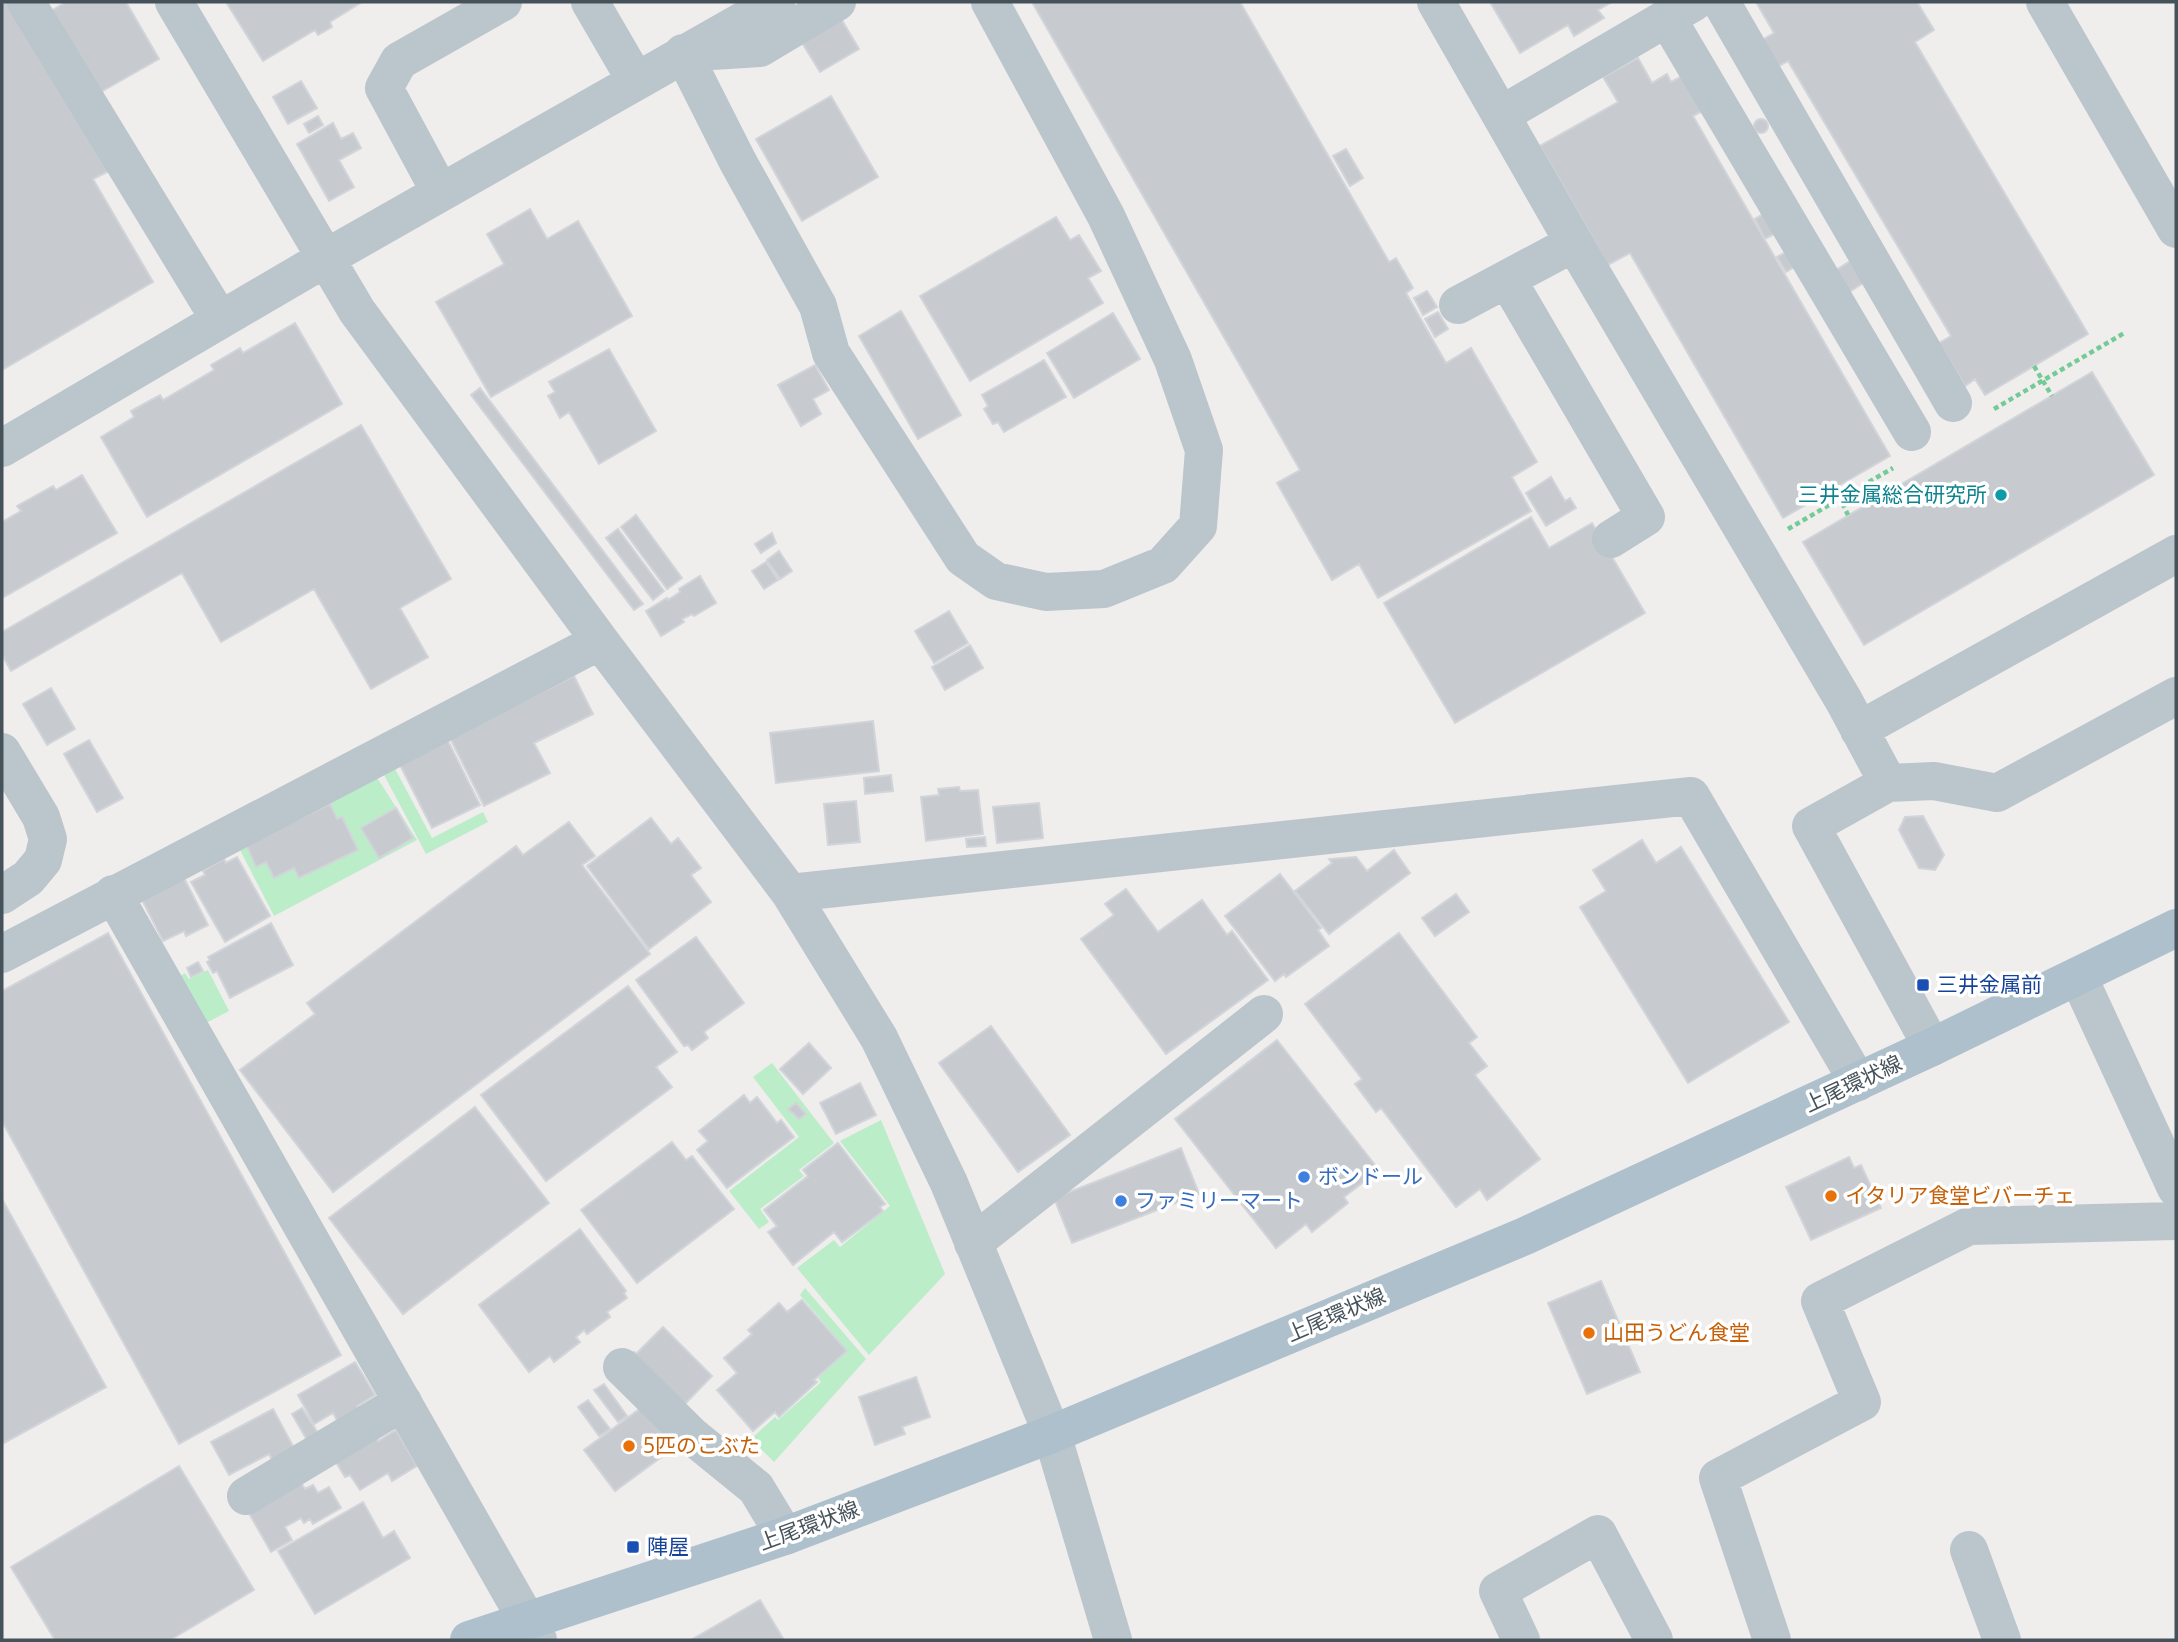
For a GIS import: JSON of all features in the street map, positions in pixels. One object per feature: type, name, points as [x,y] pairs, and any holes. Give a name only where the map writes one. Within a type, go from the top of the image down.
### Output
[{"type":"main road","name":"上尾環状線","points":[[469,1640],[533,1631],[1052,1434],[1525,1236],[1858,1082],[2176,928]]},
{"type":"street","points":[[26,2],[220,320]]},
{"type":"street","points":[[173,2],[357,311],[790,893],[878,1038],[949,1183],[1052,1434],[1114,1640]]},
{"type":"street","points":[[440,192],[384,88],[399,61],[503,2]]},
{"type":"street","points":[[590,2],[636,81]]},
{"type":"street","points":[[2,448],[440,192],[776,2]]},
{"type":"street","points":[[683,53],[760,48],[837,2]]},
{"type":"street","points":[[1436,2],[1574,243],[1852,715],[1888,783]]},
{"type":"street","points":[[1721,2],[1953,402]]},
{"type":"street","points":[[2045,2],[2176,229]]},
{"type":"street","points":[[683,53],[738,162],[818,306],[831,353],[963,558],[996,581],[1046,593],[1104,589],[1163,565],[1198,526],[1204,450],[1172,360],[1106,216],[996,4]]},
{"type":"street","points":[[1501,115],[1681,10],[1912,432]]},
{"type":"street","points":[[1458,305],[1574,243]]},
{"type":"street","points":[[1507,278],[1646,517],[1611,540]]},
{"type":"street","points":[[1852,715],[2176,554]]},
{"type":"street","points":[[2,954],[600,641]]},
{"type":"street","points":[[1932,1046],[1811,826],[1888,783],[1934,781],[1997,793],[2176,696]]},
{"type":"street","points":[[2,752],[41,817],[48,839],[43,860],[28,878],[2,895]]},
{"type":"street","points":[[790,893],[1691,796],[1858,1082]]},
{"type":"street","points":[[113,894],[533,1631]]},
{"type":"street","points":[[2078,976],[2176,1188]]},
{"type":"street","points":[[973,1243],[1264,1014]]},
{"type":"street","points":[[1772,1640],[1718,1478],[1862,1402],[1820,1301],[1969,1226],[2176,1221]]},
{"type":"street","points":[[622,1367],[692,1436],[756,1488],[785,1536]]},
{"type":"street","points":[[246,1496],[403,1402]]},
{"type":"street","points":[[1521,1640],[1498,1591],[1598,1535],[1654,1640]]},
{"type":"street","points":[[1969,1550],[2002,1640]]},
{"type":"path","points":[[2034,366],[2052,396]]},
{"type":"path","points":[[1835,488],[1849,515]]},
{"type":"green space","points":[[394,767],[432,838],[483,812],[488,822],[426,854],[383,773]]},
{"type":"green space","points":[[374,773],[417,840],[274,916],[236,842]]},
{"type":"green space","points":[[208,970],[229,1011],[204,1024],[180,976],[185,973],[189,979]]},
{"type":"green space","points":[[772,1063],[834,1143],[799,1170],[804,1176],[760,1209],[769,1222],[759,1229],[729,1191],[799,1137],[753,1077]]},
{"type":"green space","points":[[881,1120],[945,1274],[869,1355],[797,1268],[834,1240],[840,1247],[890,1206],[840,1141]]},
{"type":"green space","points":[[805,1288],[866,1359],[774,1462],[751,1439],[775,1417],[778,1420],[821,1382],[818,1378],[848,1351],[800,1295]]},
{"type":"building","points":[[2,2],[10,2],[109,171],[93,179],[153,282],[2,370]]},
{"type":"building","points":[[66,2],[126,2],[159,59],[99,93],[51,11]]},
{"type":"building","points":[[226,2],[362,2],[330,22],[332,27],[318,35],[315,30],[263,61]]},
{"type":"building","points":[[1032,2],[1240,2],[1389,262],[1396,258],[1413,288],[1406,293],[1446,363],[1471,348],[1537,462],[1512,477],[1531,511],[1378,598],[1359,564],[1332,580],[1277,483],[1300,470]]},
{"type":"building","points":[[1490,2],[1612,2],[1598,10],[1604,18],[1574,36],[1568,25],[1520,53]]},
{"type":"building","points":[[1756,2],[1917,2],[1934,30],[1915,42],[2088,334],[1985,395],[1975,379],[1965,386],[1939,343],[1951,336],[1788,61],[1771,70],[1755,44],[1774,33]]},
{"type":"building","points":[[840,17],[859,49],[820,72],[801,41]]},
{"type":"building","points":[[1638,58],[1652,83],[1667,74],[1671,82],[1684,75],[1704,110],[1693,116],[1890,456],[1783,518],[1630,253],[1608,265],[1540,146],[1618,102],[1603,77]]},
{"type":"building","points":[[301,81],[317,108],[288,124],[273,97]]},
{"type":"building","points":[[831,96],[878,177],[802,221],[756,139]]},
{"type":"building","points":[[318,116],[323,125],[309,133],[304,124]]},
{"type":"building","points":[[1761,119],[1766,121],[1766,131],[1761,133],[1756,131],[1754,126],[1756,121]]},
{"type":"building","points":[[333,123],[341,139],[353,133],[361,148],[339,160],[354,187],[329,201],[297,144]]},
{"type":"building","points":[[1346,149],[1363,178],[1350,186],[1333,156]]},
{"type":"building","points":[[530,209],[547,239],[578,221],[632,316],[491,397],[436,302],[504,264],[487,234]]},
{"type":"building","points":[[1765,213],[1776,233],[1765,239],[1755,219]]},
{"type":"building","points":[[1056,217],[1070,240],[1079,235],[1101,271],[1088,278],[1103,303],[970,381],[920,296]]},
{"type":"building","points":[[1788,251],[1796,266],[1786,272],[1777,257]]},
{"type":"building","points":[[1852,260],[1865,282],[1849,292],[1836,270]]},
{"type":"building","points":[[1427,291],[1437,307],[1423,315],[1414,298]]},
{"type":"building","points":[[901,311],[961,415],[918,439],[859,336]]},
{"type":"building","points":[[1438,312],[1448,329],[1435,337],[1425,319]]},
{"type":"building","points":[[1113,313],[1140,359],[1074,398],[1047,353]]},
{"type":"building","points":[[295,323],[342,404],[147,517],[101,437],[134,417],[131,411],[160,395],[163,400],[214,370],[211,365],[240,348],[243,353]]},
{"type":"building","points":[[609,349],[656,431],[599,464],[569,412],[560,418],[548,396],[555,392],[549,382]]},
{"type":"building","points":[[1044,360],[1066,397],[1004,432],[998,422],[993,424],[984,409],[988,406],[982,395]]},
{"type":"building","points":[[815,365],[829,390],[813,399],[821,414],[801,426],[778,385]]},
{"type":"building","name":"三井金属総合研究所","points":[[2092,372],[2154,475],[1864,645],[1803,542]]},
{"type":"building","points":[[480,388],[643,604],[634,610],[471,395]]},
{"type":"building","points":[[361,425],[451,579],[400,608],[428,657],[371,689],[314,589],[221,642],[182,573],[11,671],[2,655],[2,632]]},
{"type":"building","points":[[82,475],[117,533],[2,598],[2,522],[21,511],[17,506],[53,486],[56,490]]},
{"type":"building","points":[[1551,477],[1565,501],[1570,498],[1576,508],[1546,526],[1526,493]]},
{"type":"building","points":[[636,515],[682,578],[667,589],[621,527]]},
{"type":"building","points":[[1531,517],[1549,548],[1592,523],[1645,613],[1455,723],[1384,603]]},
{"type":"building","points":[[618,529],[664,591],[653,600],[606,538]]},
{"type":"building","points":[[772,533],[776,543],[761,553],[755,544]]},
{"type":"building","points":[[779,551],[792,571],[780,579],[767,560]]},
{"type":"building","points":[[766,562],[778,580],[764,589],[752,571]]},
{"type":"building","points":[[700,576],[716,603],[694,616],[692,614],[682,619],[684,622],[661,636],[646,611],[667,598],[668,600],[680,592],[679,589]]},
{"type":"building","points":[[949,611],[968,643],[934,663],[915,631]]},
{"type":"building","points":[[970,645],[983,668],[945,690],[932,667]]},
{"type":"building","points":[[574,676],[593,714],[534,743],[550,773],[484,806],[450,738]]},
{"type":"building","points":[[51,688],[75,729],[47,745],[23,704]]},
{"type":"building","points":[[873,721],[879,771],[776,783],[770,733]]},
{"type":"building","points":[[447,739],[480,805],[432,828],[399,763]]},
{"type":"building","points":[[89,740],[123,798],[97,812],[64,754]]},
{"type":"building","points":[[891,775],[893,791],[865,794],[864,778]]},
{"type":"building","points":[[959,787],[960,791],[978,790],[983,834],[926,841],[921,797],[939,795],[938,789]]},
{"type":"building","points":[[856,801],[860,842],[828,845],[824,804]]},
{"type":"building","points":[[1039,803],[1043,838],[997,843],[993,807]]},
{"type":"building","points":[[330,804],[337,819],[342,817],[358,850],[299,878],[294,868],[274,878],[266,862],[256,867],[246,844]]},
{"type":"building","points":[[396,808],[413,838],[379,858],[361,828]]},
{"type":"building","points":[[1923,816],[1944,855],[1935,870],[1919,868],[1899,830],[1905,817]]},
{"type":"building","points":[[651,818],[671,844],[678,838],[701,868],[691,875],[711,902],[649,949],[587,866]]},
{"type":"building","points":[[569,822],[595,856],[582,865],[650,954],[333,1192],[240,1070],[315,1014],[307,1003],[516,846],[523,855]]},
{"type":"building","points":[[985,837],[986,846],[967,847],[966,839]]},
{"type":"building","points":[[1642,840],[1656,863],[1681,847],[1789,1022],[1688,1083],[1580,907],[1606,891],[1593,870]]},
{"type":"building","points":[[1394,850],[1410,873],[1329,934],[1295,891],[1332,863],[1329,859],[1356,857],[1367,871]]},
{"type":"building","points":[[237,857],[270,916],[225,942],[191,882],[205,875],[203,871],[224,859],[226,863]]},
{"type":"building","points":[[1280,874],[1321,928],[1318,930],[1329,946],[1286,977],[1284,974],[1275,981],[1225,916]]},
{"type":"building","points":[[183,876],[208,925],[186,936],[184,931],[163,941],[141,898]]},
{"type":"building","points":[[1126,889],[1158,932],[1202,900],[1227,935],[1232,931],[1268,980],[1166,1054],[1081,939],[1114,915],[1105,904]]},
{"type":"building","points":[[1456,894],[1469,912],[1435,936],[1422,918]]},
{"type":"building","points":[[271,923],[293,965],[230,998],[217,971],[213,973],[207,962],[210,960],[208,957]]},
{"type":"building","points":[[108,933],[341,1355],[179,1444],[2,1121],[2,991]]},
{"type":"building","points":[[1399,933],[1477,1037],[1469,1043],[1487,1066],[1475,1075],[1540,1159],[1487,1200],[1480,1189],[1456,1207],[1381,1108],[1376,1112],[1355,1084],[1362,1079],[1305,1004]]},
{"type":"building","points":[[696,937],[744,1003],[704,1032],[708,1038],[692,1050],[688,1045],[684,1046],[636,980]]},
{"type":"building","points":[[198,962],[203,971],[191,977],[187,968]]},
{"type":"building","points":[[628,986],[677,1052],[656,1067],[672,1087],[546,1181],[481,1095]]},
{"type":"building","points":[[991,1026],[1070,1135],[1018,1172],[939,1063]]},
{"type":"building","points":[[1277,1040],[1379,1170],[1344,1197],[1348,1203],[1312,1232],[1306,1224],[1276,1248],[1175,1119]]},
{"type":"building","points":[[809,1043],[831,1068],[803,1094],[780,1069]]},
{"type":"building","points":[[860,1083],[876,1115],[836,1134],[820,1103]]},
{"type":"building","points":[[744,1095],[750,1103],[757,1097],[777,1123],[781,1120],[794,1137],[727,1188],[697,1150],[708,1141],[699,1131]]},
{"type":"building","points":[[796,1103],[806,1114],[799,1119],[788,1109]]},
{"type":"building","points":[[475,1107],[549,1203],[403,1314],[329,1218]]},
{"type":"building","points":[[672,1142],[686,1160],[692,1156],[734,1209],[637,1283],[581,1210]]},
{"type":"building","points":[[838,1143],[885,1204],[880,1207],[883,1211],[842,1242],[834,1232],[793,1265],[768,1232],[777,1226],[764,1210],[808,1176],[803,1170]]},
{"type":"building","points":[[1181,1148],[1199,1194],[1072,1243],[1054,1198]]},
{"type":"building","points":[[1849,1157],[1854,1168],[1861,1165],[1881,1208],[1811,1240],[1786,1187]]},
{"type":"building","points":[[2,1199],[106,1387],[2,1444]]},
{"type":"building","points":[[580,1229],[626,1291],[624,1293],[627,1298],[607,1312],[610,1317],[587,1334],[584,1330],[576,1337],[580,1342],[554,1362],[550,1356],[529,1372],[479,1305]]},
{"type":"building","points":[[1601,1281],[1640,1372],[1587,1394],[1548,1303]]},
{"type":"building","points":[[802,1300],[847,1351],[814,1380],[817,1382],[779,1417],[775,1412],[753,1431],[717,1390],[737,1373],[724,1358],[752,1334],[748,1330],[779,1303],[787,1312]]},
{"type":"building","points":[[663,1327],[712,1376],[680,1409],[629,1357],[634,1352],[636,1354]]},
{"type":"building","points":[[355,1362],[375,1395],[357,1406],[360,1412],[339,1424],[333,1413],[314,1424],[298,1395]]},
{"type":"building","points":[[916,1377],[930,1417],[902,1427],[905,1434],[875,1445],[859,1397]]},
{"type":"building","points":[[604,1384],[627,1416],[618,1422],[594,1390]]},
{"type":"building","points":[[588,1400],[610,1429],[599,1436],[578,1407]]},
{"type":"building","points":[[645,1405],[675,1447],[615,1491],[584,1450]]},
{"type":"building","points":[[302,1408],[318,1433],[307,1440],[292,1414]]},
{"type":"building","points":[[273,1409],[294,1448],[272,1460],[269,1454],[229,1475],[211,1442]]},
{"type":"building","points":[[396,1430],[417,1466],[392,1481],[388,1473],[360,1490],[350,1475],[345,1477],[336,1462],[374,1434],[378,1441]]},
{"type":"building","points":[[179,1466],[254,1590],[170,1640],[55,1640],[11,1567]]},
{"type":"building","points":[[298,1478],[305,1489],[313,1485],[318,1493],[329,1487],[341,1508],[313,1524],[310,1519],[304,1523],[301,1518],[285,1527],[292,1540],[271,1552],[246,1508]]},
{"type":"building","points":[[363,1502],[383,1538],[394,1531],[410,1558],[315,1614],[278,1551]]},
{"type":"building","points":[[760,1600],[784,1640],[691,1640]]},
{"type":"place","name":"三井金属総合研究所","points":[[2001,495]]},
{"type":"place","name":"三井金属前","points":[[1923,985]]},
{"type":"place","name":"ボンドール","points":[[1304,1177]]},
{"type":"place","name":"イタリア食堂ビバーチェ","points":[[1831,1196]]},
{"type":"place","name":"ファミリーマート","points":[[1121,1201]]},
{"type":"place","name":"山田うどん食堂","points":[[1589,1333]]},
{"type":"place","name":"5匹のこぶた","points":[[629,1446]]},
{"type":"place","name":"陣屋","points":[[633,1547]]}]
